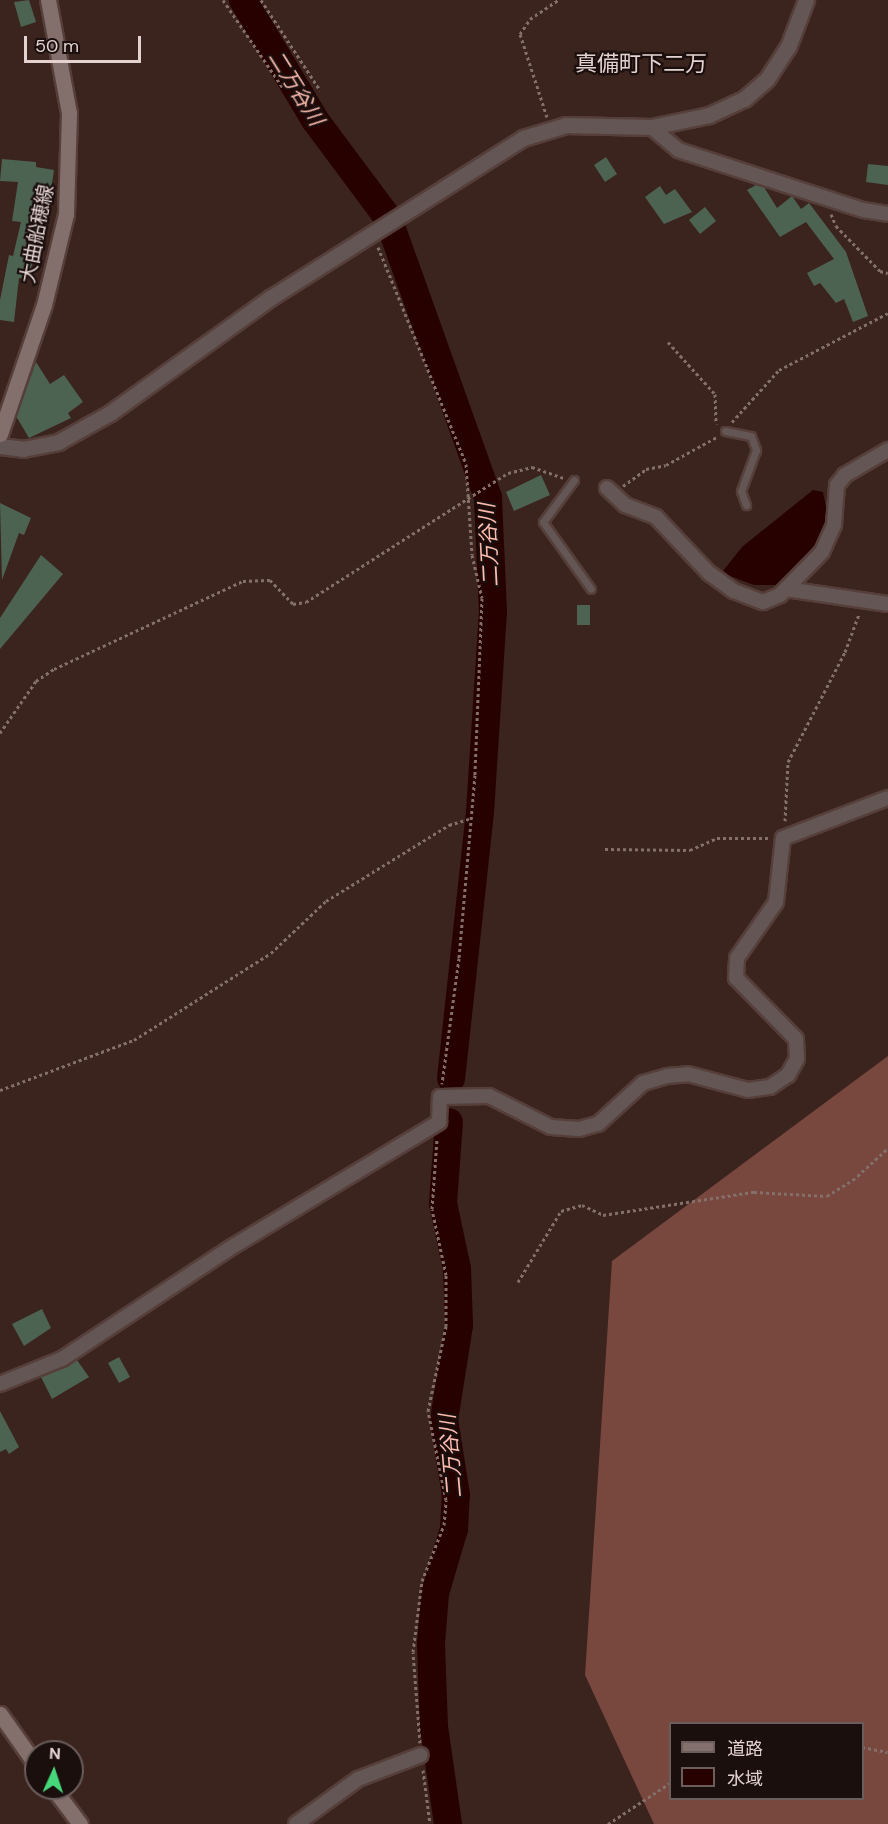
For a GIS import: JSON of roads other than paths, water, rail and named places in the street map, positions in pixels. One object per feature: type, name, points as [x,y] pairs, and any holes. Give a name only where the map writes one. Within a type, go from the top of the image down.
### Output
[{"type":"main road","name":"大曲船穂線","points":[[0,434],[4,406],[44,305],[66,214],[69,113],[48,0]]},
{"type":"main road","points":[[0,1714],[24,1748]]},
{"type":"main road","points":[[62,1800],[80,1824]]},
{"type":"street","points":[[0,446],[23,449],[58,442],[110,413],[270,298],[405,216],[523,138],[550,128],[651,127],[709,115],[744,99],[767,79],[788,47],[806,0]]},
{"type":"street","points":[[651,127],[678,150],[888,214]]},
{"type":"street","points":[[607,488],[625,505],[656,517],[709,573],[734,591],[763,602],[786,590],[822,552],[834,525],[837,485],[844,475],[888,450]]},
{"type":"street","points":[[786,590],[888,604]]},
{"type":"street","points":[[0,1384],[62,1359],[227,1250],[439,1122],[440,1097],[489,1096],[551,1126],[579,1129],[598,1124],[643,1083],[667,1076],[688,1074],[748,1090],[770,1087],[788,1074],[797,1059],[796,1039],[736,978],[737,958],[776,902],[783,838],[888,798]]},
{"type":"street","points":[[296,1824],[358,1779],[421,1755]]},
{"type":"lane","points":[[725,431],[751,436],[756,450],[741,491],[746,505]]},
{"type":"lane","points":[[574,480],[543,522],[591,589]]},
{"type":"water","points":[[813,490],[823,492],[828,517],[824,533],[797,567],[776,585],[754,585],[727,575],[723,571],[742,547]]},
{"type":"waterway","name":"二万谷川","points":[[243,0],[315,120],[388,218],[488,498],[493,611],[480,812],[451,1078]]},
{"type":"waterway","name":"二万谷川","points":[[448,1824],[434,1727],[431,1644],[435,1593],[454,1529],[456,1495],[444,1420],[459,1325],[457,1269],[443,1203],[449,1122]]},
{"type":"district","name":"真備町下二万","points":[[641,64]]}]
